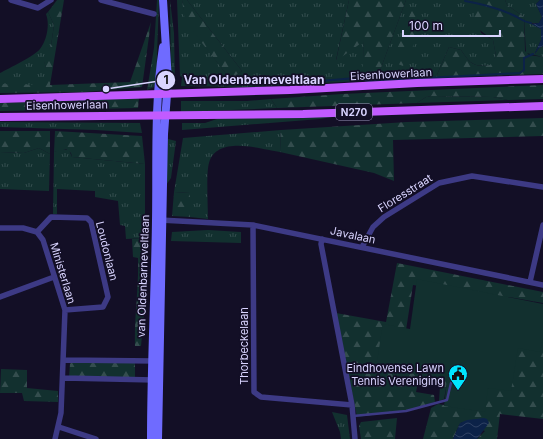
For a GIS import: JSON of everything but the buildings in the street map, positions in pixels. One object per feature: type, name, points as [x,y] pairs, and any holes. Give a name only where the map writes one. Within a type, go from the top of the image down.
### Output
[{"type":"main road","points":[[163,0],[164,34]]},
{"type":"main road","name":"van Oldenbarneveltlaan","points":[[151,439],[156,361],[160,220],[168,64],[164,34]]},
{"type":"main road","name":"van Oldenbarneveltlaan","points":[[160,220],[156,115],[164,34]]},
{"type":"main road","name":"Eisenhowerlaan","points":[[0,98],[290,90],[417,83],[543,79]]},
{"type":"main road","name":"Eisenhowerlaan","points":[[0,117],[303,114],[543,106]]},
{"type":"main road","name":"van Oldenbarneveltlaan","points":[[155,380],[158,439]]},
{"type":"street","points":[[11,0],[38,8],[51,0]]},
{"type":"street","points":[[101,0],[154,14]]},
{"type":"street","name":"Floresstraat","points":[[362,247],[373,227],[384,217],[439,184],[472,176],[543,187]]},
{"type":"street","name":"Loudonlaan","points":[[37,232],[51,217],[87,218],[91,222],[108,297],[107,302],[103,307],[65,310]]},
{"type":"street","name":"Javalaan","points":[[160,220],[253,225],[543,285]]},
{"type":"street","name":"Thorbeckelaan","points":[[253,225],[254,392],[261,396],[352,405]]},
{"type":"street","points":[[530,282],[543,225]]},
{"type":"street","points":[[0,228],[23,228],[37,232]]},
{"type":"street","name":"Ministerlaan","points":[[37,232],[42,240],[65,310],[64,378],[59,427],[55,439]]},
{"type":"street","points":[[322,239],[321,244],[352,405],[355,439]]},
{"type":"street","points":[[0,297],[54,277]]},
{"type":"street","points":[[64,360],[156,361]]},
{"type":"street","points":[[64,378],[155,380]]},
{"type":"street","points":[[59,427],[96,439]]},
{"type":"lane","points":[[353,416],[406,411],[447,400],[451,383]]},
{"type":"green space","points":[[57,0],[64,0],[50,85],[130,82],[151,22],[142,87],[85,92],[0,93],[0,84],[46,85],[46,68],[43,58],[51,46],[54,25],[48,12]]},
{"type":"green space","points":[[157,0],[159,0],[156,82],[154,87],[147,90],[154,48]]},
{"type":"green space","points":[[170,0],[174,33],[175,83],[171,77]]},
{"type":"green space","points":[[177,0],[182,0],[186,21],[230,79],[242,71],[187,0],[349,0],[336,60],[364,40],[363,77],[378,76],[406,0],[472,0],[481,33],[493,40],[496,56],[491,65],[480,66],[473,64],[461,50],[449,47],[436,77],[248,87],[181,86],[182,77],[180,76]]},
{"type":"green space","points":[[182,0],[187,0],[242,71],[230,79],[185,21]]},
{"type":"green space","points":[[349,0],[406,0],[378,76],[362,77],[364,41],[336,61]]},
{"type":"green space","points":[[472,0],[505,0],[507,5],[524,17],[525,51],[529,55],[543,57],[543,74],[436,77],[449,47],[461,50],[472,64],[480,66],[490,65],[496,56],[493,40],[477,28]]},
{"type":"green space","points":[[505,0],[540,0],[536,4],[542,17],[539,23],[531,23],[541,29],[541,40],[534,55],[526,53],[524,17],[507,5]]},
{"type":"green space","points":[[412,9],[425,22],[403,66],[393,62],[393,60]]},
{"type":"green space","points":[[48,12],[54,25],[51,46],[44,60],[46,68],[46,85],[2,86],[0,84],[0,73],[22,62],[40,49],[47,32],[48,22],[46,14]]},
{"type":"green space","points":[[543,46],[543,57],[534,55],[539,48]]},
{"type":"green space","points":[[543,85],[543,99],[508,100],[493,97],[432,96],[426,97],[417,103],[277,108],[271,99],[342,94]]},
{"type":"green space","points":[[426,97],[493,97],[508,100],[417,103]]},
{"type":"green space","points":[[139,98],[138,108],[0,111],[0,103]]},
{"type":"green space","points":[[271,99],[277,108],[181,112],[181,101],[247,101]]},
{"type":"green space","points":[[343,115],[320,119],[182,130],[182,123],[205,123],[220,118]]},
{"type":"green space","points":[[543,118],[543,136],[393,140],[394,181],[374,173],[280,152],[281,130],[407,122]]},
{"type":"green space","points":[[0,122],[140,123],[142,133],[0,127]]},
{"type":"green space","points":[[281,130],[280,152],[251,147],[230,146],[221,149],[214,154],[208,168],[208,219],[190,217],[190,193],[174,192],[183,138]]},
{"type":"green space","points":[[0,131],[50,131],[50,154],[39,148],[24,153],[0,152]]},
{"type":"green space","points":[[55,131],[142,136],[145,164],[72,157],[71,153],[66,149],[54,152]]},
{"type":"green space","points":[[168,139],[176,141],[171,178],[166,185]]},
{"type":"green space","points":[[39,148],[50,154],[49,191],[0,189],[0,152],[24,153]]},
{"type":"green space","points":[[62,149],[69,150],[72,157],[145,164],[145,238],[126,239],[125,226],[120,225],[118,201],[95,197],[95,191],[57,189],[57,214],[53,214],[54,152]]},
{"type":"green space","points":[[174,192],[190,193],[190,217],[172,216]]},
{"type":"green space","points":[[208,230],[241,232],[241,243],[171,241],[172,232]]},
{"type":"green space","points":[[145,238],[145,302],[141,346],[135,346],[138,258],[133,257],[132,239]]},
{"type":"green space","points":[[397,263],[543,292],[543,303],[543,419],[500,414],[497,439],[477,439],[485,431],[462,422],[459,425],[453,439],[423,439],[431,408],[438,404],[481,411],[484,389],[489,388],[453,291],[413,285],[406,330],[448,378],[444,399],[439,401],[440,386],[418,383],[416,392],[434,395],[435,402],[408,410],[357,417],[336,313],[386,322]],"holes":[[[509,297],[543,303],[541,312],[507,298]]]},
{"type":"green space","points":[[417,279],[543,304],[543,338],[540,352],[518,348],[511,391],[488,388],[485,412],[444,406],[447,380],[376,367],[383,324],[410,329]]},
{"type":"green space","points":[[71,363],[135,363],[135,378],[69,377]]},
{"type":"green space","points":[[1,369],[27,370],[27,388],[58,391],[58,402],[24,401],[22,393],[0,393]]},
{"type":"green space","points":[[332,412],[347,415],[350,439],[341,439],[340,432]]},
{"type":"green space","points":[[397,418],[395,439],[361,439],[359,426],[361,422]]},
{"type":"water","points":[[540,0],[543,0],[543,46],[539,48],[534,55],[541,40],[541,29],[531,24],[539,23],[542,17],[536,4]]},
{"type":"water","points":[[487,419],[489,423],[477,439],[453,439],[460,423],[467,420]]},
{"type":"waterway","points":[[465,1],[498,9],[531,23]]},
{"type":"waterway","points":[[264,82],[296,83],[356,78],[369,81],[520,73],[524,70],[524,58],[533,54]]},
{"type":"place","name":"Van Oldenbarneveltlaan","points":[[106,89]]},
{"type":"place","name":"Eindhovense Lawn Tennis Vereniging","points":[[458,391]]}]
